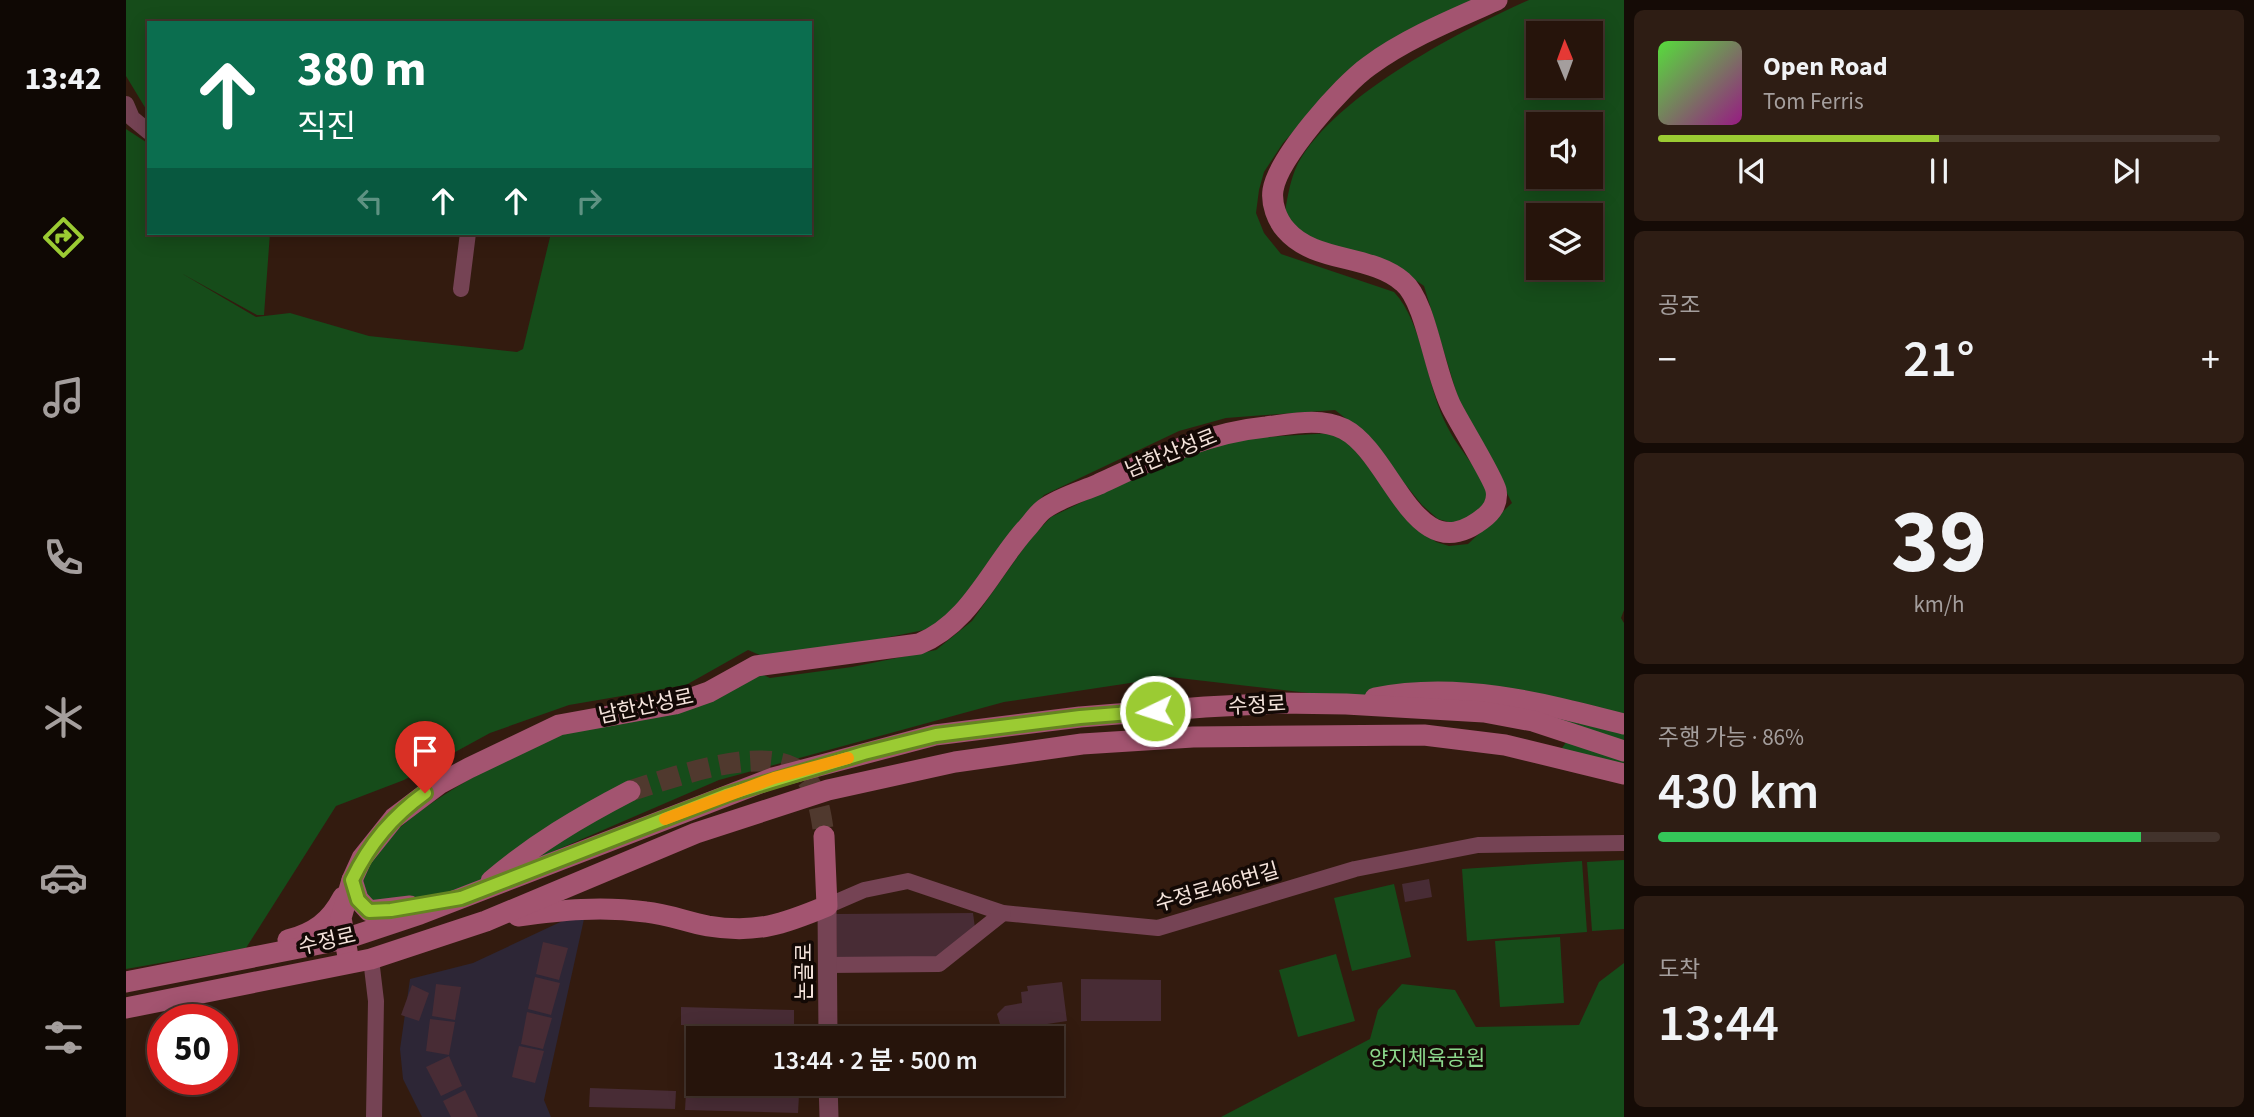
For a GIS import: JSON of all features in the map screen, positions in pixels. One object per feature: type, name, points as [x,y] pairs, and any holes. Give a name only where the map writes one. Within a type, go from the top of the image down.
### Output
[{"type":"main road","name":"남한산성로","points":[[354,936],[341,918],[352,880],[374,840],[411,803],[469,768],[559,725],[675,705],[709,692],[756,666],[919,644],[940,635],[958,621],[1018,539],[1044,509],[1182,445],[1227,431],[1310,422],[1328,424],[1345,429],[1360,441],[1417,515],[1433,530],[1447,534],[1466,531],[1491,512],[1496,504],[1496,486],[1447,399],[1416,297],[1392,274],[1303,244],[1289,234],[1276,213],[1273,190],[1282,168],[1309,129],[1339,93],[1368,66],[1412,41],[1497,0]]},
{"type":"main road","points":[[1346,704],[1405,692],[1453,691],[1522,699],[1624,724]]},
{"type":"main road","name":"수정로","points":[[126,982],[354,936],[774,778],[936,735],[1080,717],[1177,709],[1280,703],[1346,704],[1484,712],[1533,721],[1624,751]]},
{"type":"main road","name":"수정로","points":[[126,1009],[371,959],[486,921],[696,833],[828,790],[955,762],[1082,744],[1206,736],[1424,735],[1505,745],[1624,774]]},
{"type":"main road","points":[[478,891],[534,846],[574,820],[630,791]]},
{"type":"main road","points":[[486,921],[564,908],[592,908],[648,912],[710,926],[751,930],[788,923],[827,906],[824,835]]},
{"type":"main road","points":[[352,880],[358,900],[369,911],[449,901]]},
{"type":"main road","points":[[253,956],[272,945],[312,932],[323,924],[335,912],[352,880]]},
{"type":"main road","points":[[354,936],[371,959]]},
{"type":"main road","points":[[349,962],[354,936]]},
{"type":"street","points":[[126,104],[132,118],[147,130]]},
{"type":"street","points":[[461,289],[468,235]]},
{"type":"street","name":"수정로466번길","points":[[827,906],[864,890],[908,881],[1003,913],[1158,929],[1355,869],[1478,845],[1624,843]]},
{"type":"street","name":"논골로","points":[[827,906],[828,1026]]},
{"type":"street","points":[[827,965],[939,964],[1003,913]]},
{"type":"street","points":[[371,959],[376,1000],[373,1117]]},
{"type":"street","points":[[828,1096],[829,1117]]},
{"type":"shaded area","points":[[586,910],[544,1100],[551,1117],[422,1117],[403,1079],[400,1049],[410,979],[473,963]]},
{"type":"green space","points":[[126,0],[1473,0],[1323,99],[1283,143],[1264,172],[1256,213],[1264,233],[1281,254],[1394,292],[1412,321],[1434,394],[1448,428],[1483,482],[1489,503],[1471,521],[1452,523],[1438,519],[1422,505],[1363,432],[1335,410],[1226,418],[1179,431],[1044,495],[1024,517],[965,600],[929,629],[845,646],[762,656],[748,650],[686,685],[569,705],[490,733],[404,780],[336,806],[246,948],[126,969],[126,129],[147,143],[147,235],[270,235],[264,315],[257,315],[181,273],[256,317],[290,313],[369,336],[517,352],[523,349],[551,235],[812,235],[812,21],[147,21],[147,111],[126,76]]},
{"type":"green space","points":[[1529,0],[1624,0],[1624,610],[1621,618],[1624,623],[1624,769],[1560,751],[1584,716],[1572,732],[1482,713],[1170,677],[1004,702],[719,780],[455,894],[386,914],[362,905],[362,876],[377,851],[398,829],[426,807],[489,768],[551,737],[598,719],[755,671],[770,678],[852,667],[936,650],[972,621],[1031,538],[1051,517],[1186,452],[1233,439],[1332,433],[1347,441],[1419,527],[1436,542],[1449,546],[1468,544],[1512,503],[1458,398],[1424,286],[1401,270],[1302,236],[1284,217],[1295,170],[1311,144],[1335,118],[1398,70],[1468,30]]},
{"type":"green space","points":[[1624,860],[1624,929],[1592,931],[1587,862]]},
{"type":"green space","points":[[1582,861],[1587,932],[1467,941],[1462,869]]},
{"type":"green space","points":[[1394,884],[1411,957],[1352,971],[1334,898]]},
{"type":"green space","points":[[1560,937],[1564,1003],[1500,1007],[1495,941]]},
{"type":"green space","points":[[1336,954],[1355,1021],[1298,1037],[1279,970]]},
{"type":"green space","name":"양지체육공원","points":[[1624,963],[1624,1117],[1221,1117],[1370,1039],[1378,1010],[1402,984],[1455,990],[1476,1027],[1579,1025],[1599,982]]},
{"type":"building","points":[[1429,879],[1432,897],[1405,902],[1402,884]]},
{"type":"building","points":[[973,913],[975,928],[940,958],[837,962],[836,914]]},
{"type":"building","points":[[543,942],[568,948],[559,980],[536,974]]},
{"type":"building","points":[[535,977],[560,983],[551,1015],[528,1009]]},
{"type":"building","points":[[1081,979],[1161,980],[1161,1021],[1081,1021]]},
{"type":"building","points":[[1062,982],[1067,1021],[1034,1026],[1001,1026],[997,1014],[1005,1006],[1022,1003],[1021,992],[1028,991],[1027,986]]},
{"type":"building","points":[[436,984],[461,987],[455,1020],[432,1016]]},
{"type":"building","points":[[412,985],[429,993],[419,1021],[401,1015]]},
{"type":"building","points":[[681,1007],[794,1010],[794,1026],[681,1025]]},
{"type":"building","points":[[527,1012],[552,1018],[543,1049],[521,1044]]},
{"type":"building","points":[[430,1019],[455,1022],[449,1055],[426,1051]]},
{"type":"building","points":[[976,1024],[976,1026],[923,1026]]},
{"type":"building","points":[[519,1046],[544,1051],[535,1083],[512,1077]]},
{"type":"building","points":[[449,1056],[462,1086],[441,1096],[426,1067]]},
{"type":"building","points":[[590,1088],[676,1091],[675,1109],[589,1107]]},
{"type":"building","points":[[465,1090],[478,1117],[451,1117],[443,1101]]},
{"type":"building","points":[[686,1092],[686,1096],[799,1096],[798,1113],[685,1110]]},
{"type":"tunnel","points":[[630,791],[712,767],[757,761],[777,762],[794,768],[808,781],[816,798],[824,836]]},
{"type":"slow traffic","points":[[665,819],[774,778],[848,758]]},
{"type":"route","points":[[425,793],[394,818],[362,858],[352,880],[358,900],[369,911],[461,898],[726,795],[774,778],[864,753],[936,735],[1080,717],[1155,711]]}]
